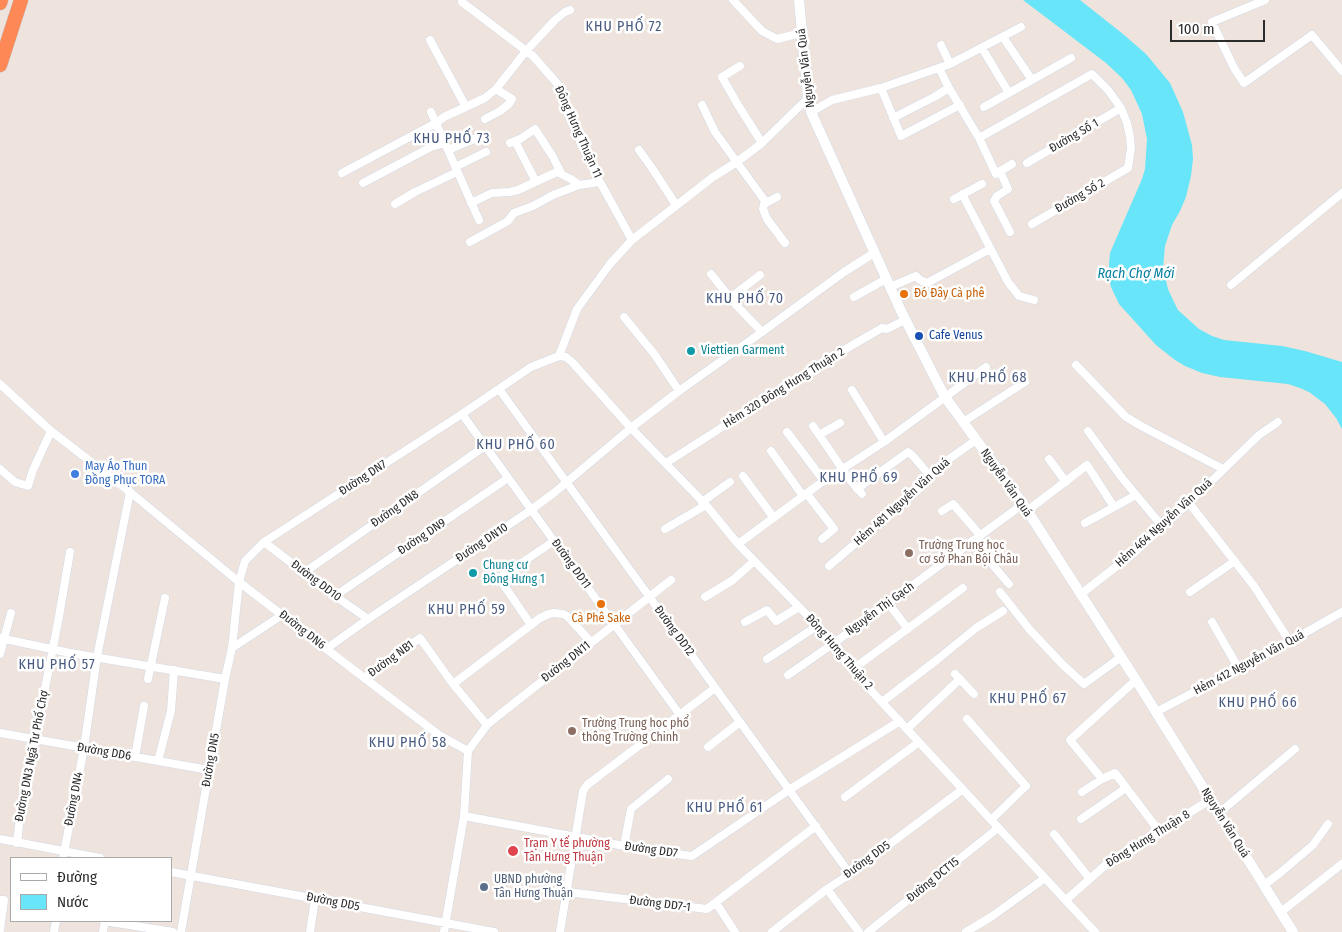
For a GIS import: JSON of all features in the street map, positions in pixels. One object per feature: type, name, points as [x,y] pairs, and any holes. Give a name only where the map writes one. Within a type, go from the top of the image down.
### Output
[{"type":"highway","points":[[0,40],[13,0]]},
{"type":"highway","points":[[0,65],[21,0]]},
{"type":"main road","name":"Nguyễn Văn Quá","points":[[800,0],[801,33],[811,112],[860,211],[874,253],[888,283],[945,397],[1025,507],[1136,680],[1293,932]]},
{"type":"street","name":"Đông Hưng Thuận 11","points":[[462,0],[462,2],[540,63],[561,88],[564,104],[583,148],[632,240]]},
{"type":"street","points":[[733,0],[762,31],[777,39],[801,33]]},
{"type":"street","points":[[1265,0],[1212,22],[1234,68],[1244,83],[1312,35],[1342,71]]},
{"type":"street","points":[[342,173],[444,117],[485,98],[496,89],[526,51],[556,20],[570,10]]},
{"type":"street","points":[[811,112],[832,100],[881,88],[950,64],[1021,27]]},
{"type":"street","points":[[1003,37],[1032,80]]},
{"type":"street","points":[[430,40],[466,107]]},
{"type":"street","points":[[941,45],[950,64]]},
{"type":"street","points":[[982,48],[1009,93]]},
{"type":"street","points":[[984,107],[1068,59]]},
{"type":"street","points":[[740,66],[722,77],[762,143]]},
{"type":"street","points":[[939,68],[979,138],[996,174],[1012,164]]},
{"type":"street","points":[[979,138],[1092,74],[1108,90],[1121,108]]},
{"type":"street","points":[[881,88],[901,136],[960,105]]},
{"type":"street","points":[[893,118],[949,88]]},
{"type":"street","points":[[485,119],[500,111],[512,99],[496,89]]},
{"type":"street","points":[[559,356],[577,309],[610,264],[632,240],[713,177],[762,143],[808,98]]},
{"type":"street","points":[[702,106],[715,132],[765,201],[763,209],[785,243]]},
{"type":"street","name":"Đường Số 1","points":[[1028,163],[1121,108]]},
{"type":"street","name":"Đường Số 2","points":[[1032,224],[1128,168],[1131,148],[1130,137],[1121,108]]},
{"type":"street","points":[[431,112],[479,220]]},
{"type":"street","points":[[536,182],[512,142],[536,128],[561,173],[579,185]]},
{"type":"street","points":[[363,183],[431,147],[446,147],[479,137]]},
{"type":"street","points":[[639,150],[676,205]]},
{"type":"street","points":[[395,204],[486,152]]},
{"type":"street","points":[[1000,171],[1008,190],[997,196],[994,201],[1010,232]]},
{"type":"street","points":[[471,203],[492,193],[518,190],[557,172],[561,173]]},
{"type":"street","points":[[470,242],[508,221],[514,213],[533,206],[553,195],[579,185],[600,182]]},
{"type":"street","points":[[954,200],[982,184]]},
{"type":"street","points":[[1231,285],[1342,193]]},
{"type":"street","points":[[962,194],[1008,282],[1019,296],[1034,300]]},
{"type":"street","points":[[764,204],[777,197]]},
{"type":"street","points":[[854,296],[888,283],[916,276],[927,283],[990,249]]},
{"type":"street","name":"Đường DN10","points":[[326,649],[531,510],[679,391],[844,272],[874,253]]},
{"type":"street","points":[[711,274],[730,298],[762,332]]},
{"type":"street","points":[[730,298],[760,275]]},
{"type":"street","points":[[624,317],[655,355],[679,391]]},
{"type":"street","name":"Hẻm 320 Đông Hưng Thuận 2","points":[[666,463],[837,354],[882,328],[887,329],[906,320]]},
{"type":"street","name":"Đường DN7","points":[[232,648],[238,582],[245,561],[264,542],[531,367],[559,356]]},
{"type":"street","name":"Đông Hưng Thuận 2","points":[[559,356],[566,357],[572,362],[631,428],[704,504],[738,544],[834,643],[853,669],[882,702],[1095,932]]},
{"type":"street","points":[[1076,365],[1126,416],[1223,469]]},
{"type":"street","points":[[738,544],[824,481],[884,442],[986,366]]},
{"type":"street","points":[[963,422],[1025,382]]},
{"type":"street","name":"Đường DN6","points":[[0,384],[51,432],[130,492],[238,582],[439,735],[468,751]]},
{"type":"street","name":"Đường DD12","points":[[499,389],[850,874]]},
{"type":"street","points":[[852,390],[884,442]]},
{"type":"street","name":"Đường DD11","points":[[462,414],[680,715]]},
{"type":"street","name":"Hẻm 464 Nguyễn Văn Quá","points":[[1080,594],[1135,552],[1259,435],[1278,422]]},
{"type":"street","points":[[819,435],[840,423]]},
{"type":"street","points":[[812,426],[842,470],[860,492],[908,452],[930,476]]},
{"type":"street","points":[[1088,431],[1122,478],[1162,526]]},
{"type":"street","points":[[0,469],[15,482],[28,486],[33,470],[51,432]]},
{"type":"street","points":[[787,432],[824,481]]},
{"type":"street","name":"Hẻm 481 Nguyễn Văn Quá","points":[[829,566],[919,489],[942,464],[976,440]]},
{"type":"street","name":"Đường DN8","points":[[305,572],[485,446]]},
{"type":"street","points":[[771,451],[834,529],[822,539]]},
{"type":"street","points":[[1049,459],[1066,482]]},
{"type":"street","name":"Nguyễn Thị Gạch","points":[[788,675],[980,535],[1066,482],[1087,465],[1114,507]]},
{"type":"street","points":[[743,476],[774,518]]},
{"type":"street","name":"Đường DN9","points":[[335,596],[508,478]]},
{"type":"street","points":[[666,529],[704,504],[730,482]]},
{"type":"street","name":"Đường DN4","points":[[63,855],[84,748],[97,657],[130,492]]},
{"type":"street","points":[[1085,523],[1136,494]]},
{"type":"street","points":[[1189,503],[1254,586],[1290,642]]},
{"type":"street","points":[[942,512],[953,504],[980,535]]},
{"type":"street","points":[[531,624],[500,578],[554,541]]},
{"type":"street","points":[[972,541],[1009,584]]},
{"type":"street","name":"Đường DD10","points":[[264,542],[368,619]]},
{"type":"street","name":"Đường DN3 Ngã Tư Phố Chợ","points":[[17,843],[34,739],[70,552]]},
{"type":"street","points":[[705,597],[732,580],[754,561]]},
{"type":"street","points":[[1190,592],[1235,561]]},
{"type":"street","name":"Đường DN11","points":[[468,751],[487,725],[671,580]]},
{"type":"street","points":[[853,669],[963,588]]},
{"type":"street","points":[[1000,592],[1030,630],[1084,684],[1121,657]]},
{"type":"street","points":[[148,679],[165,598]]},
{"type":"street","points":[[888,603],[908,629]]},
{"type":"street","points":[[745,622],[767,610],[776,621],[798,607]]},
{"type":"street","points":[[882,702],[976,628],[1003,611]]},
{"type":"street","name":"Hẻm 412 Nguyễn Văn Quá","points":[[1156,712],[1290,642],[1342,612]]},
{"type":"street","points":[[0,654],[2,638],[11,613]]},
{"type":"street","points":[[487,725],[453,684],[531,624],[548,614],[563,614],[591,642]]},
{"type":"street","points":[[232,648],[282,615]]},
{"type":"street","points":[[1212,622],[1239,669]]},
{"type":"street","points":[[767,659],[817,626]]},
{"type":"street","points":[[2,638],[52,649],[224,679]]},
{"type":"street","name":"Đường NB1","points":[[364,678],[420,638],[453,684]]},
{"type":"street","name":"Đường DN5","points":[[181,932],[224,679],[232,648]]},
{"type":"street","points":[[158,761],[171,712],[174,670]]},
{"type":"street","points":[[907,729],[957,676],[974,694]]},
{"type":"street","points":[[1102,779],[1070,740],[1136,680]]},
{"type":"street","points":[[560,932],[583,791],[587,785],[716,688]]},
{"type":"street","points":[[136,757],[144,706]]},
{"type":"street","points":[[967,719],[1026,786],[991,820]]},
{"type":"street","name":"Đường DD7","points":[[464,816],[646,850],[692,856],[789,790],[900,721]]},
{"type":"street","points":[[708,747],[740,722]]},
{"type":"street","name":"Đường DD6","points":[[0,733],[209,770]]},
{"type":"street","points":[[845,797],[919,742]]},
{"type":"street","points":[[1219,813],[1294,749]]},
{"type":"street","points":[[444,932],[464,816],[468,751]]},
{"type":"street","points":[[1082,792],[1115,773],[1159,831]]},
{"type":"street","points":[[624,846],[631,809],[668,779]]},
{"type":"street","points":[[1081,819],[1126,788]]},
{"type":"street","name":"Đường DD5","points":[[772,932],[963,789]]},
{"type":"street","name":"Đông Hưng Thuận 8","points":[[1066,900],[1110,861],[1210,800]]},
{"type":"street","points":[[1264,885],[1313,845],[1328,824]]},
{"type":"street","name":"Đường DD7-1","points":[[567,892],[707,909],[816,826]]},
{"type":"street","name":"Đường DCT15","points":[[868,932],[998,828]]},
{"type":"street","points":[[1054,834],[1090,879]]},
{"type":"street","points":[[0,839],[63,855],[88,857]]},
{"type":"street","points":[[1281,912],[1342,864]]},
{"type":"street","name":"Đường DD5","points":[[172,872],[489,931]]},
{"type":"street","points":[[966,932],[1045,878]]},
{"type":"street","points":[[827,889],[859,932]]},
{"type":"street","points":[[310,932],[315,899]]},
{"type":"street","points":[[0,930],[2,900]]},
{"type":"street","points":[[716,903],[735,932]]},
{"type":"street","points":[[107,922],[130,929],[173,932]]},
{"type":"water","name":"Rạch Chợ Mới","points":[[1023,0],[1080,0],[1146,54],[1170,83],[1183,112],[1192,145],[1193,159],[1186,197],[1172,225],[1165,246],[1163,268],[1168,289],[1174,302],[1178,310],[1199,329],[1212,336],[1224,340],[1282,346],[1342,362],[1342,429],[1325,404],[1300,388],[1288,384],[1220,377],[1202,373],[1185,366],[1156,345],[1119,304],[1109,278],[1110,253],[1145,169],[1147,139],[1142,114],[1131,90],[1122,78],[1106,63]]},
{"type":"place","name":"Đó Đây Cà phê","points":[[904,294]]},
{"type":"place","name":"Cafe Venus","points":[[919,336]]},
{"type":"place","name":"Viettien Garment","points":[[691,351]]},
{"type":"place","name":"May Áo Thun Đồng Phục TORA","points":[[75,474]]},
{"type":"place","name":"Trường Trung học cơ sở Phan Bội Châu","points":[[909,553]]},
{"type":"place","name":"Chung cư Đông Hưng 1","points":[[473,573]]},
{"type":"place","name":"Cà Phê Sake","points":[[601,604]]},
{"type":"place","name":"Trường Trung học phổ thông Trường Chinh","points":[[572,731]]},
{"type":"place","name":"Trạm Y tế phường Tân Hưng Thuận","points":[[513,851]]},
{"type":"place","name":"UBND phường Tân Hưng Thuận","points":[[484,887]]},
{"type":"district","name":"KHU PHỐ 72","points":[[624,27]]},
{"type":"district","name":"KHU PHỐ 73","points":[[452,139]]},
{"type":"district","name":"KHU PHỐ 70","points":[[745,299]]},
{"type":"district","name":"KHU PHỐ 68","points":[[988,378]]},
{"type":"district","name":"KHU PHỐ 60","points":[[516,445]]},
{"type":"district","name":"KHU PHỐ 69","points":[[859,478]]},
{"type":"district","name":"KHU PHỐ 59","points":[[467,610]]},
{"type":"district","name":"KHU PHỐ 57","points":[[57,665]]},
{"type":"district","name":"KHU PHỐ 67","points":[[1028,699]]},
{"type":"district","name":"KHU PHỐ 66","points":[[1258,703]]},
{"type":"district","name":"KHU PHỐ 58","points":[[408,743]]},
{"type":"district","name":"KHU PHỐ 61","points":[[725,808]]}]
